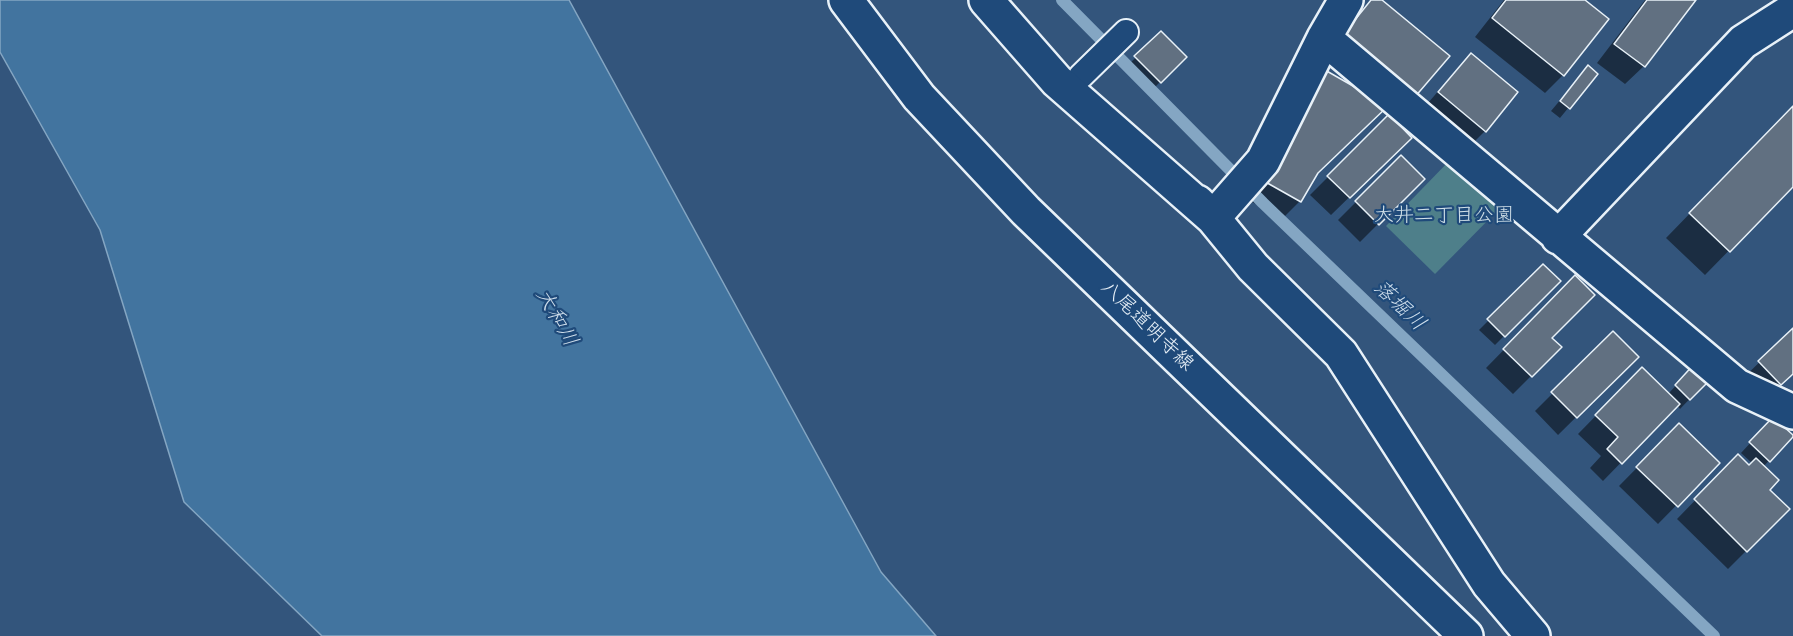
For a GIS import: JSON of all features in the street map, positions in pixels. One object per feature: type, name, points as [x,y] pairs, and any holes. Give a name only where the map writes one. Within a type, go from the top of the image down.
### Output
[{"type":"street","name":"八尾道明寺線","points":[[846,0],[919,97],[1026,210],[1466,636]]},
{"type":"street","points":[[986,0],[1057,81],[1221,209]]},
{"type":"street","points":[[1016,0],[1221,209],[1253,267],[1341,354],[1489,584],[1533,636]]},
{"type":"street","points":[[1221,209],[1263,161],[1340,3]]},
{"type":"street","points":[[1558,237],[1743,42],[1793,10]]},
{"type":"street","points":[[1324,38],[1737,386],[1793,412]]},
{"type":"lane","points":[[1087,70],[1126,32]]},
{"type":"green space","name":"大井二丁目公園","points":[[1453,157],[1502,206],[1435,274],[1386,226]]},
{"type":"water","name":"大和川","points":[[0,0],[569,0],[881,572],[936,636],[322,636],[184,502],[100,230],[0,52]]},
{"type":"building","points":[[1371,0],[1382,0],[1450,56],[1414,98],[1341,37]]},
{"type":"building","points":[[1506,0],[1585,0],[1609,19],[1564,76],[1492,18]]},
{"type":"building","points":[[1647,0],[1696,0],[1645,67],[1614,44]]},
{"type":"building","points":[[1161,31],[1187,57],[1161,83],[1134,56]]},
{"type":"building","points":[[1471,53],[1518,92],[1486,132],[1438,92]]},
{"type":"building","points":[[1588,65],[1598,74],[1570,109],[1560,101]]},
{"type":"building","points":[[1325,70],[1388,106],[1318,173],[1301,202],[1262,180]]},
{"type":"building","points":[[1793,106],[1793,187],[1730,252],[1689,213]]},
{"type":"building","points":[[1389,114],[1412,138],[1350,198],[1327,176]]},
{"type":"building","points":[[1401,155],[1425,179],[1379,225],[1355,201]]},
{"type":"building","points":[[1543,264],[1561,281],[1505,337],[1487,319]]},
{"type":"building","points":[[1575,275],[1595,295],[1552,338],[1562,347],[1532,377],[1503,349]]},
{"type":"building","points":[[1793,328],[1793,374],[1781,385],[1758,361]]},
{"type":"building","points":[[1613,331],[1639,357],[1577,418],[1551,392]]},
{"type":"building","points":[[1696,362],[1712,378],[1690,400],[1675,385]]},
{"type":"building","points":[[1642,367],[1680,404],[1622,464],[1607,449],[1618,437],[1595,415]]},
{"type":"building","points":[[1773,417],[1793,437],[1770,462],[1749,442]]},
{"type":"building","points":[[1679,423],[1720,463],[1678,507],[1636,467]]},
{"type":"building","points":[[1738,454],[1749,465],[1756,458],[1779,480],[1770,490],[1790,509],[1747,552],[1694,499]]},
{"type":"waterway","name":"落堀川","points":[[1062,0],[1263,203],[1714,636]]}]
